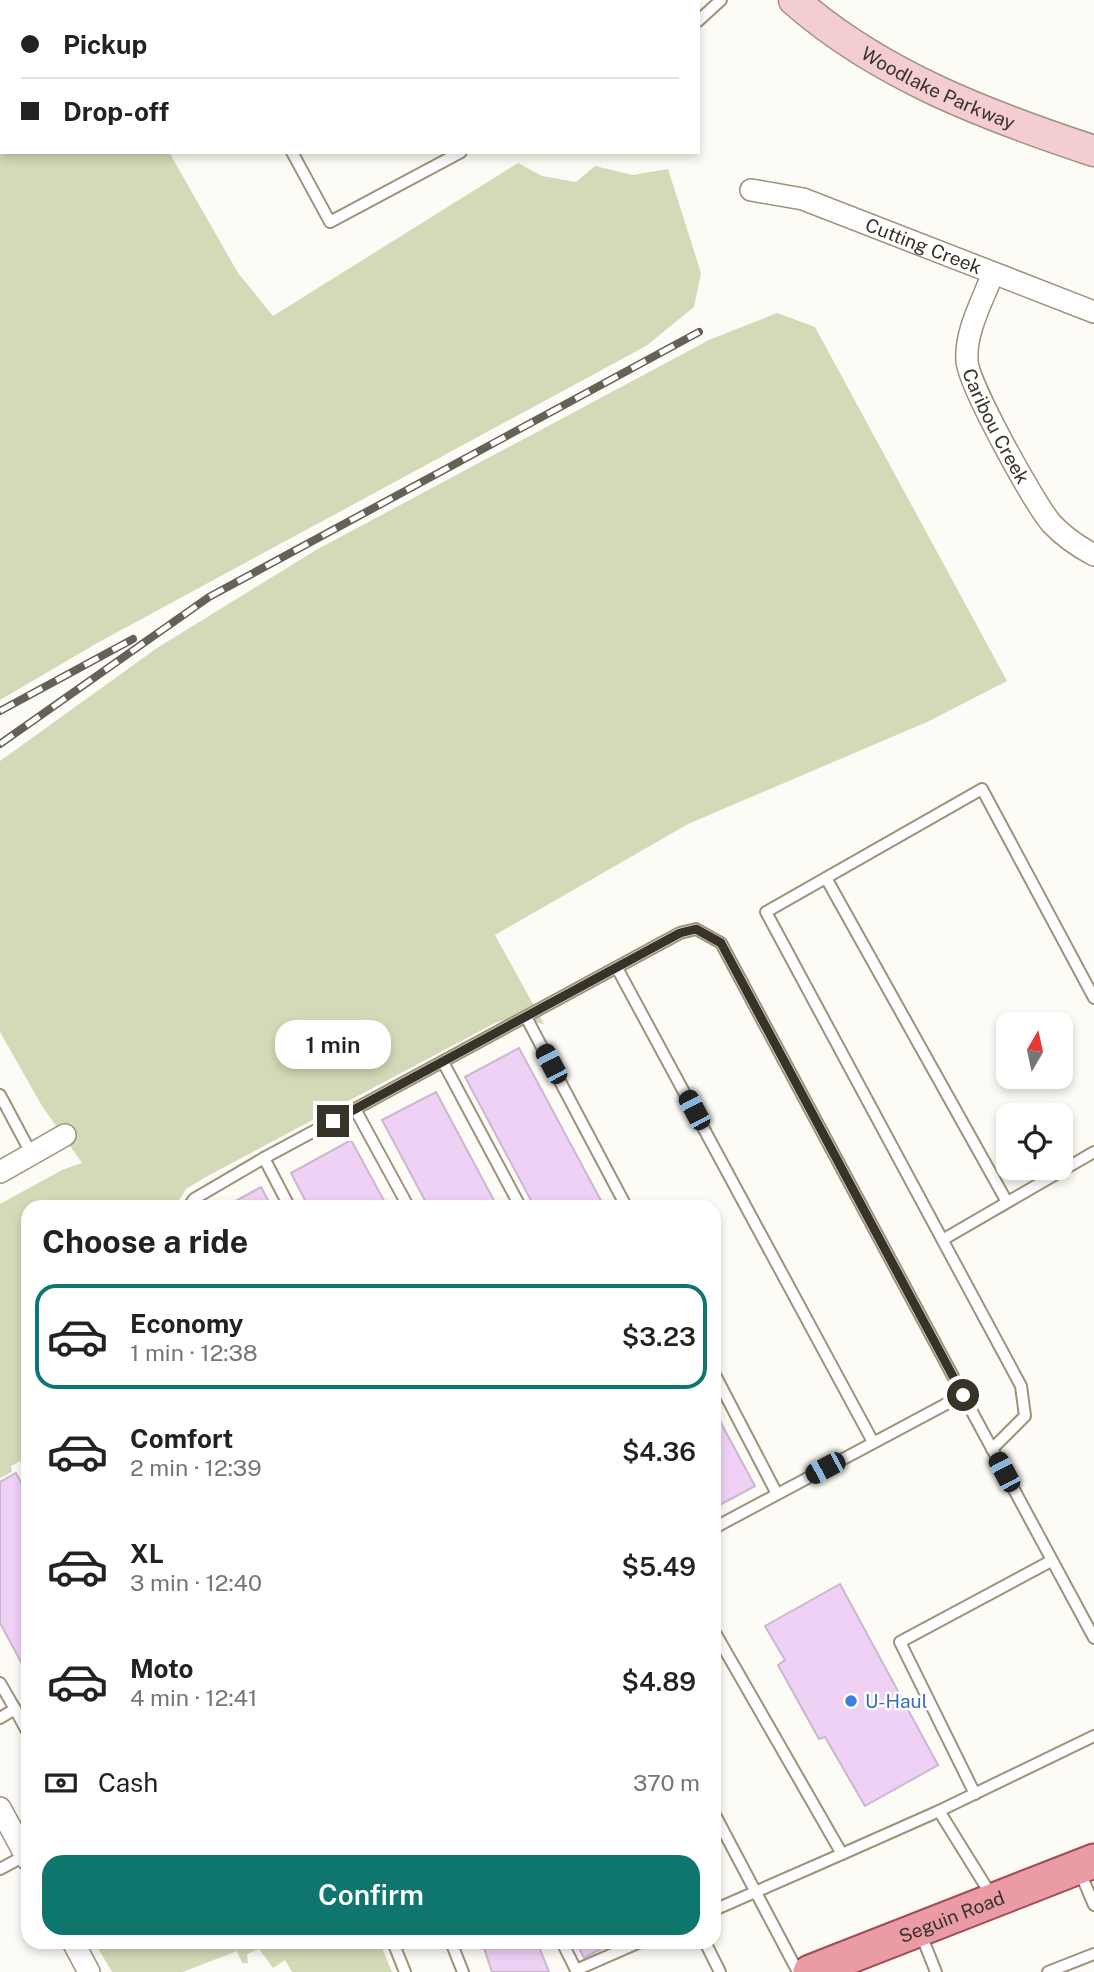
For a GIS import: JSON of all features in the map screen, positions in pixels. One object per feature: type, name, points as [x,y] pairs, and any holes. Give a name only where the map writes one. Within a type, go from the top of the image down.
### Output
[{"type":"main road","name":"Seguin Road","points":[[810,1972],[1086,1864]]},
{"type":"street","name":"Woodlake Parkway","points":[[794,0],[859,48],[924,85],[1012,124],[1094,151]]},
{"type":"street","name":"Cutting Creek","points":[[751,190],[803,199],[1094,312]]},
{"type":"street","name":"Caribou Creek","points":[[993,273],[969,338],[967,362],[973,383],[1033,497],[1052,523],[1078,547],[1094,555]]},
{"type":"street","points":[[0,1172],[65,1135]]},
{"type":"street","points":[[0,1808],[21,1845]]},
{"type":"street","points":[[77,1949],[89,1972]]},
{"type":"lane","points":[[700,19],[721,0]]},
{"type":"lane","points":[[293,154],[330,222],[456,154]]},
{"type":"lane","points":[[992,1449],[1026,1416],[1021,1386],[766,912],[982,789],[1094,998]]},
{"type":"lane","points":[[826,878],[1007,1202]]},
{"type":"lane","points":[[193,1200],[264,1158],[680,933],[696,929],[721,943],[1094,1638]]},
{"type":"lane","points":[[617,968],[873,1442]]},
{"type":"lane","points":[[526,1017],[622,1200]]},
{"type":"lane","points":[[443,1062],[517,1200]]},
{"type":"lane","points":[[0,1095],[32,1155]]},
{"type":"lane","points":[[355,1109],[405,1200]]},
{"type":"lane","points":[[944,1239],[1094,1152]]},
{"type":"lane","points":[[264,1158],[286,1200]]},
{"type":"lane","points":[[721,1386],[777,1494]]},
{"type":"lane","points":[[721,1524],[963,1395]]},
{"type":"lane","points":[[975,1794],[900,1642],[1051,1561]]},
{"type":"lane","points":[[721,1643],[842,1854]]},
{"type":"lane","points":[[0,1682],[21,1720]]},
{"type":"lane","points":[[0,1718],[15,1709]]},
{"type":"lane","points":[[721,1907],[939,1811],[1094,1736]]},
{"type":"lane","points":[[939,1811],[995,1900]]},
{"type":"lane","points":[[721,1827],[798,1972]]},
{"type":"lane","points":[[0,1869],[21,1859]]},
{"type":"lane","points":[[1086,1864],[1094,1905]]},
{"type":"lane","points":[[919,1930],[936,1972]]},
{"type":"lane","points":[[396,1949],[405,1972]]},
{"type":"lane","points":[[454,1949],[463,1972]]},
{"type":"lane","points":[[566,1949],[576,1970],[624,1949]]},
{"type":"lane","points":[[708,1949],[720,1972]]},
{"type":"lane","points":[[1048,1972],[1094,1954]]},
{"type":"green space","points":[[0,154],[170,154],[238,273],[273,316],[518,163],[542,176],[576,182],[595,166],[633,175],[668,169],[701,273],[694,307],[646,346],[99,642],[0,700]]},
{"type":"green space","points":[[777,313],[815,327],[1007,681],[927,722],[688,824],[495,935],[544,1024],[512,1017],[495,1023],[204,1178],[186,1189],[179,1200],[21,1200],[21,1461],[11,1466],[12,1472],[0,1478],[0,1204],[62,1170],[82,1163],[42,1106],[0,1032],[0,761],[157,648],[316,550],[709,340]]},
{"type":"green space","points":[[99,1949],[259,1949],[247,1954],[248,1963],[242,1963],[237,1951],[183,1972],[112,1972]]},
{"type":"green space","points":[[259,1949],[382,1949],[392,1972],[292,1972],[285,1960],[273,1968]]},
{"type":"building","points":[[519,1048],[601,1200],[531,1200],[465,1077]]},
{"type":"building","points":[[436,1092],[494,1200],[425,1200],[382,1120]]},
{"type":"building","points":[[351,1140],[384,1200],[305,1200],[291,1173]]},
{"type":"building","points":[[261,1187],[268,1200],[237,1200]]},
{"type":"building","points":[[721,1423],[755,1486],[721,1504]]},
{"type":"building","points":[[16,1473],[21,1483],[21,1662],[0,1623],[0,1482]]},
{"type":"building","name":"U-Haul","points":[[840,1584],[938,1765],[865,1806],[825,1737],[819,1739],[778,1665],[785,1660],[765,1626]]},
{"type":"building","points":[[484,1949],[540,1949],[549,1972],[492,1972]]},
{"type":"building","points":[[580,1949],[601,1949],[584,1958]]},
{"type":"railway","points":[[0,744],[209,597],[699,332]]},
{"type":"railway","points":[[0,711],[133,639]]},
{"type":"place","name":"U-Haul","points":[[851,1701]]},
{"type":"route","points":[[333,1121],[680,933],[696,929],[721,943],[963,1395]]}]
